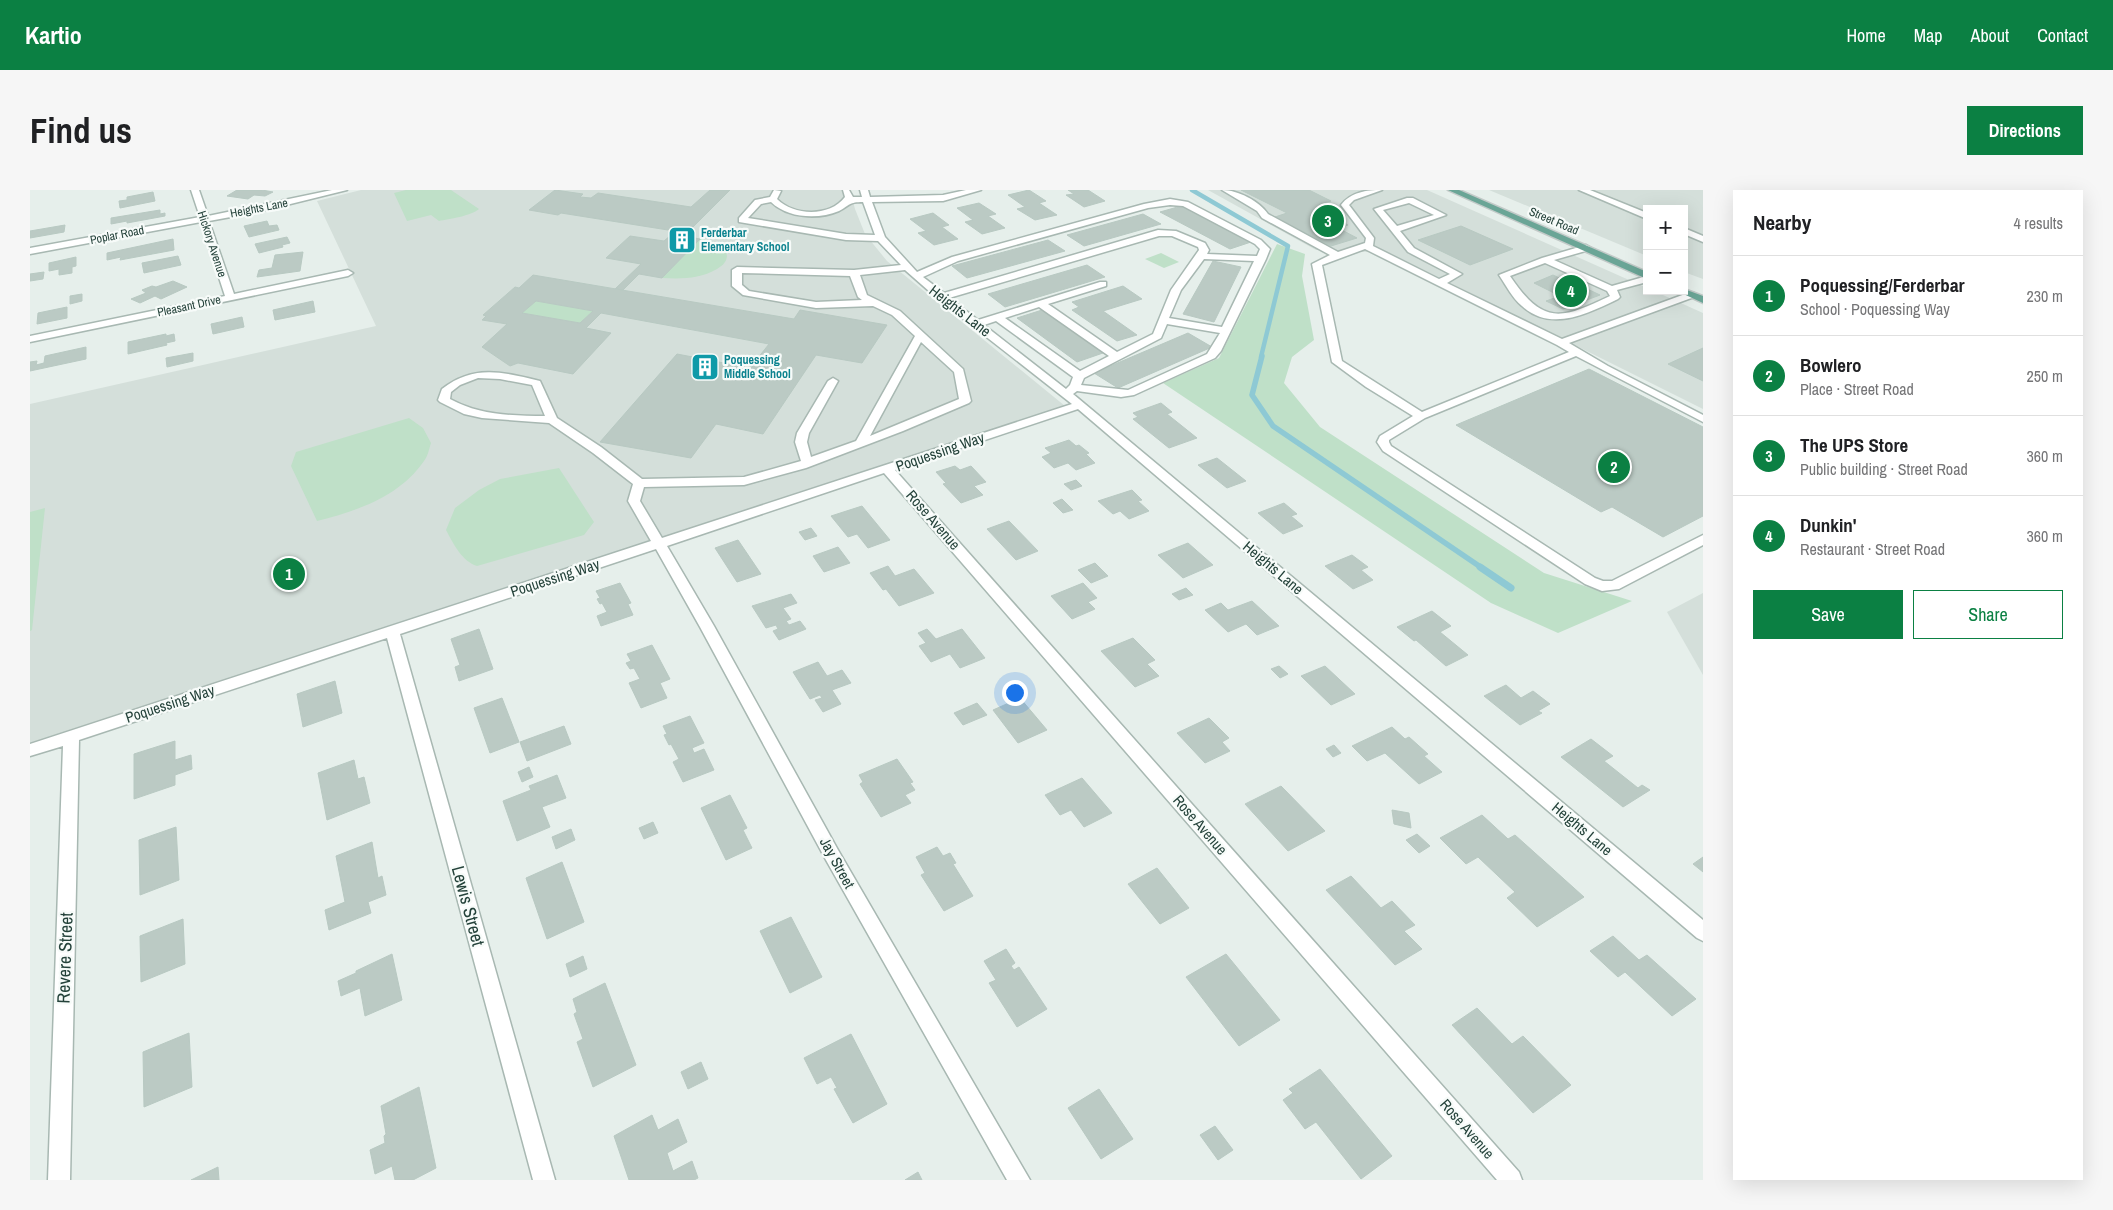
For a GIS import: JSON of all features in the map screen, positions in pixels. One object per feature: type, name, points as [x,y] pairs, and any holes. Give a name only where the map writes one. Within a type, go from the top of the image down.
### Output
[{"type":"main road","name":"Street Road","points":[[1452,190],[1586,248],[1643,275]]},
{"type":"main road","points":[[1688,293],[1703,300]]},
{"type":"street","name":"Hickory Avenue","points":[[195,190],[230,298]]},
{"type":"street","name":"Heights Lane","points":[[204,219],[343,190]]},
{"type":"street","points":[[773,199],[774,194],[778,190]]},
{"type":"street","points":[[845,190],[849,197],[848,200]]},
{"type":"street","points":[[773,199],[783,208],[804,213],[830,211],[840,207],[848,200],[866,195],[900,194],[943,198],[977,190]]},
{"type":"street","points":[[1226,190],[1260,209],[1265,216],[1338,255]]},
{"type":"street","points":[[1347,190],[1359,196]]},
{"type":"street","points":[[1378,190],[1351,198],[1345,205],[1370,238],[1369,246],[1338,255],[1317,264],[1337,362],[1370,385],[1421,416]]},
{"type":"street","points":[[1583,190],[1643,214]]},
{"type":"street","name":"Heights Lane","points":[[866,195],[881,238],[911,272],[976,324],[1070,391],[1080,405],[1703,932]]},
{"type":"street","points":[[773,199],[758,202],[742,220],[846,237],[881,238]]},
{"type":"street","points":[[1394,230],[1442,215],[1410,200],[1378,209],[1394,230],[1411,250],[1457,274],[1440,283]]},
{"type":"street","points":[[874,303],[816,305],[746,293],[736,286],[737,270],[911,272],[1147,206],[1170,202],[1184,204],[1258,242],[1265,249],[1216,351],[1211,356],[1130,393],[1070,391],[1079,376],[1157,336],[1176,290],[1204,250],[1202,245],[1196,241],[1173,233],[1158,233],[941,297]]},
{"type":"street","name":"Poplar Road","points":[[30,252],[204,219]]},
{"type":"street","points":[[1688,233],[1703,239]]},
{"type":"street","points":[[1365,246],[1561,343],[1703,418]]},
{"type":"street","points":[[1586,248],[1504,275],[1526,306],[1554,317],[1573,316],[1615,298],[1611,289]]},
{"type":"street","points":[[1201,256],[1261,259]]},
{"type":"street","points":[[1545,260],[1611,289],[1643,278]]},
{"type":"street","points":[[552,420],[536,383],[490,374],[472,375],[456,382],[446,391],[444,400],[455,408],[503,419],[552,420],[597,450],[639,483],[744,481],[807,463],[860,444],[965,401],[959,371],[896,313],[863,297],[854,272]]},
{"type":"street","name":"Pleasant Drive","points":[[30,339],[348,273]]},
{"type":"street","points":[[976,324],[1103,284]]},
{"type":"street","points":[[1561,343],[1682,295]]},
{"type":"street","points":[[1041,304],[1117,357]]},
{"type":"street","points":[[998,318],[1079,376]]},
{"type":"street","points":[[1164,320],[1225,331]]},
{"type":"street","points":[[860,444],[920,335]]},
{"type":"street","points":[[1577,352],[1421,416],[1384,438],[1383,442],[1387,448],[1590,581],[1602,586],[1614,586],[1703,539]]},
{"type":"street","points":[[807,463],[801,442],[803,433],[833,382]]},
{"type":"street","name":"Poquessing Way","points":[[30,750],[888,470],[1080,405]]},
{"type":"street","name":"Rose Avenue","points":[[888,470],[1511,1180]]},
{"type":"street","name":"Jay Street","points":[[639,483],[634,501],[707,626],[832,855],[1019,1180]]},
{"type":"street","name":"Lewis Street","points":[[392,631],[544,1180]]},
{"type":"street","name":"Revere Street","points":[[58,1180],[71,736]]},
{"type":"shaded area","points":[[361,190],[850,190],[865,234],[887,261],[1065,406],[30,743],[30,404],[376,326],[317,201]]},
{"type":"shaded area","points":[[1208,190],[1427,190],[1643,286],[1643,295],[1663,295],[1703,313],[1703,409],[1390,253],[1316,250]]},
{"type":"shaded area","points":[[1489,190],[1703,190],[1703,279],[1688,273],[1688,205],[1643,205],[1643,254]]},
{"type":"shaded area","points":[[1703,593],[1703,675],[1667,612]]},
{"type":"green space","points":[[406,190],[451,190],[479,209],[465,215],[439,221],[431,215],[407,221],[394,193]]},
{"type":"green space","points":[[700,239],[713,242],[724,249],[727,259],[724,264],[711,272],[697,277],[662,278]]},
{"type":"green space","points":[[1277,244],[1305,254],[1302,276],[1314,340],[1292,357],[1284,383],[1320,427],[1544,573],[1632,601],[1558,633],[1491,603],[1163,383],[1219,358]]},
{"type":"green space","points":[[1161,253],[1179,262],[1164,268],[1145,259]]},
{"type":"green space","points":[[536,301],[593,311],[580,323],[522,313]]},
{"type":"green space","points":[[409,418],[423,428],[431,443],[425,459],[414,474],[390,493],[376,501],[317,521],[291,466],[296,452]]},
{"type":"green space","points":[[559,468],[594,522],[584,535],[477,566],[467,560],[455,547],[446,530],[455,508],[479,490],[500,479]]},
{"type":"green space","points":[[45,508],[32,630],[30,631],[30,512]]},
{"type":"building","points":[[237,190],[273,192],[265,196],[254,195],[248,199],[227,196]]},
{"type":"building","name":"Ferderbar Elementary School","points":[[555,190],[583,194],[580,197],[591,198],[598,193],[691,207],[710,190],[730,190],[684,236],[700,239],[662,278],[639,274],[623,290],[615,289],[641,264],[606,258],[630,236],[664,241],[678,229],[671,228],[668,230],[561,213],[558,215],[529,210]]},
{"type":"building","points":[[1029,190],[1046,201],[1039,203],[1057,215],[1035,220],[1017,209],[1025,207],[1008,195]]},
{"type":"building","points":[[1068,190],[1088,190],[1105,201],[1084,207],[1066,195],[1074,194]]},
{"type":"building","points":[[1241,190],[1309,190],[1331,201],[1319,204],[1337,213],[1329,215],[1348,225],[1338,228],[1357,238],[1331,246],[1275,217],[1287,213]]},
{"type":"building","points":[[153,192],[155,201],[120,208],[119,201],[127,200],[127,197]]},
{"type":"building","points":[[979,203],[996,214],[988,216],[1005,228],[982,234],[965,222],[973,220],[957,208]]},
{"type":"building","points":[[1181,206],[1251,242],[1230,249],[1160,212]]},
{"type":"building","points":[[160,210],[160,214],[165,213],[165,216],[111,224],[111,218]]},
{"type":"building","points":[[933,213],[949,225],[942,227],[958,239],[934,245],[918,233],[926,231],[910,219]]},
{"type":"building","points":[[1143,214],[1161,224],[1084,246],[1067,235]]},
{"type":"building","points":[[267,221],[269,226],[277,225],[279,230],[249,237],[244,226]]},
{"type":"building","points":[[65,225],[64,232],[30,238],[30,231]]},
{"type":"building","points":[[1461,226],[1513,249],[1470,265],[1418,240]]},
{"type":"building","points":[[287,237],[290,243],[282,245],[283,247],[259,253],[255,244]]},
{"type":"building","points":[[173,239],[174,250],[120,260],[121,257],[107,260],[107,253]]},
{"type":"building","points":[[1048,240],[1065,251],[967,278],[952,266]]},
{"type":"building","points":[[303,252],[300,271],[257,277],[259,270],[272,268],[275,255]]},
{"type":"building","points":[[178,256],[181,265],[144,273],[142,263]]},
{"type":"building","points":[[76,257],[76,266],[72,267],[72,273],[59,275],[59,269],[49,271],[49,263]]},
{"type":"building","points":[[1213,261],[1241,267],[1214,322],[1183,314]]},
{"type":"building","points":[[1087,265],[1105,277],[1005,307],[988,294]]},
{"type":"building","points":[[44,272],[43,279],[30,281],[30,274]]},
{"type":"building","name":"Poquessing Middle School","points":[[533,275],[794,319],[800,310],[887,325],[862,363],[816,355],[763,434],[716,424],[691,458],[600,442],[677,354],[750,368],[769,344],[601,313],[586,328],[611,333],[573,374],[518,363],[510,366],[482,347],[507,324],[482,320],[486,316],[483,315],[515,287],[519,288]],"holes":[[[536,301],[593,311],[580,323],[522,313]]]},
{"type":"building","points":[[1553,275],[1600,295],[1563,309],[1546,301],[1560,296],[1534,283]]},
{"type":"building","points":[[173,281],[187,287],[161,299],[155,296],[140,303],[131,299],[146,293],[142,290]]},
{"type":"building","points":[[1123,286],[1142,299],[1103,311],[1137,335],[1117,341],[1072,310],[1079,307],[1072,302]]},
{"type":"building","points":[[82,294],[82,301],[70,304],[70,296]]},
{"type":"building","points":[[313,301],[315,312],[275,320],[273,310]]},
{"type":"building","points":[[67,307],[67,318],[37,324],[38,313]]},
{"type":"building","points":[[1042,310],[1103,353],[1077,362],[1017,318]]},
{"type":"building","points":[[242,317],[244,327],[213,334],[211,324]]},
{"type":"building","points":[[1188,333],[1212,347],[1118,388],[1094,373]]},
{"type":"building","points":[[166,334],[166,336],[174,334],[175,341],[166,343],[167,345],[128,354],[128,342]]},
{"type":"building","points":[[86,347],[86,359],[30,371],[30,362],[37,361],[36,365],[44,363],[45,356]]},
{"type":"building","points":[[1703,348],[1703,381],[1668,364]]},
{"type":"building","points":[[193,353],[193,361],[167,367],[166,358]]},
{"type":"building","points":[[1589,369],[1703,427],[1703,516],[1663,537],[1612,507],[1601,512],[1456,425]]},
{"type":"building","points":[[1161,403],[1172,412],[1167,414],[1197,438],[1169,448],[1133,419],[1138,417],[1133,413]]},
{"type":"building","points":[[1069,440],[1089,453],[1086,454],[1095,463],[1076,470],[1068,463],[1054,468],[1042,457],[1051,453],[1045,448]]},
{"type":"building","points":[[1217,458],[1246,481],[1227,488],[1198,465]]},
{"type":"building","points":[[955,466],[960,470],[971,466],[986,482],[974,486],[983,495],[961,503],[943,484],[946,483],[936,472]]},
{"type":"building","points":[[1076,480],[1082,486],[1071,490],[1064,484]]},
{"type":"building","points":[[1132,490],[1142,500],[1138,501],[1149,511],[1129,519],[1120,511],[1113,514],[1098,501]]},
{"type":"building","points":[[1062,499],[1073,510],[1063,513],[1053,503]]},
{"type":"building","points":[[1284,503],[1297,514],[1291,516],[1303,526],[1283,534],[1258,513]]},
{"type":"building","points":[[862,506],[890,540],[868,548],[857,534],[848,537],[831,516]]},
{"type":"building","points":[[1009,521],[1038,551],[1016,560],[987,529]]},
{"type":"building","points":[[811,528],[817,536],[805,540],[799,532]]},
{"type":"building","points":[[738,540],[761,574],[737,582],[715,548]]},
{"type":"building","points":[[1188,543],[1213,565],[1183,578],[1158,555]]},
{"type":"building","points":[[838,547],[850,563],[824,572],[813,556]]},
{"type":"building","points":[[1352,555],[1368,567],[1361,570],[1373,580],[1353,589],[1325,566]]},
{"type":"building","points":[[1095,563],[1108,576],[1091,583],[1078,570]]},
{"type":"building","points":[[888,566],[895,576],[914,569],[934,593],[899,606],[870,573]]},
{"type":"building","points":[[620,583],[631,603],[628,604],[633,615],[601,626],[597,616],[607,612],[602,603],[600,604],[597,599],[600,598],[596,591]]},
{"type":"building","points":[[1083,583],[1097,598],[1088,602],[1095,609],[1072,619],[1051,596]]},
{"type":"building","points":[[1186,588],[1193,595],[1179,600],[1172,594]]},
{"type":"building","points":[[791,594],[797,603],[783,608],[791,619],[786,621],[789,625],[800,621],[806,629],[779,640],[773,631],[778,629],[776,625],[766,628],[752,606]]},
{"type":"building","points":[[1252,601],[1279,626],[1257,635],[1246,624],[1228,632],[1205,610],[1221,603],[1228,610]]},
{"type":"building","points":[[1432,611],[1451,626],[1440,632],[1468,655],[1446,666],[1416,640],[1414,641],[1397,627]]},
{"type":"building","points":[[479,629],[493,669],[459,681],[455,667],[460,665],[451,639]]},
{"type":"building","points":[[927,629],[936,639],[962,629],[985,658],[960,668],[950,654],[931,662],[919,646],[926,643],[918,633]]},
{"type":"building","points":[[1133,638],[1155,660],[1147,664],[1159,676],[1135,687],[1101,651]]},
{"type":"building","points":[[652,645],[670,679],[660,683],[667,698],[641,708],[629,683],[640,679],[634,668],[630,669],[626,663],[631,661],[627,654]]},
{"type":"building","points":[[818,662],[827,676],[842,670],[851,683],[832,690],[841,704],[823,712],[815,700],[822,698],[820,695],[810,699],[793,672]]},
{"type":"building","points":[[1279,666],[1288,674],[1280,678],[1271,669]]},
{"type":"building","points":[[1325,666],[1355,694],[1331,705],[1301,676]]},
{"type":"building","points":[[335,681],[342,713],[303,727],[297,694]]},
{"type":"building","points":[[1506,685],[1521,698],[1533,691],[1550,704],[1538,711],[1542,713],[1520,725],[1484,696]]},
{"type":"building","points":[[502,698],[519,742],[490,753],[474,708]]},
{"type":"building","points":[[1020,698],[1047,730],[1018,743],[993,710]]},
{"type":"building","points":[[977,703],[987,715],[963,725],[954,713]]},
{"type":"building","points":[[690,716],[704,743],[692,748],[694,753],[704,749],[714,770],[683,782],[673,762],[679,759],[664,735],[667,734],[663,726]]},
{"type":"building","points":[[1209,718],[1229,738],[1222,742],[1230,751],[1205,763],[1177,733]]},
{"type":"building","points":[[564,726],[571,744],[527,761],[520,742]]},
{"type":"building","points":[[1392,727],[1405,739],[1409,737],[1428,754],[1424,756],[1442,772],[1419,784],[1385,753],[1367,761],[1352,746]]},
{"type":"building","points":[[1591,739],[1613,756],[1604,761],[1638,788],[1642,785],[1650,790],[1623,807],[1561,757]]},
{"type":"building","points":[[175,741],[175,760],[191,755],[192,769],[175,775],[175,785],[134,799],[134,754]]},
{"type":"building","points":[[1334,745],[1341,753],[1333,757],[1326,749]]},
{"type":"building","points":[[897,759],[913,782],[910,783],[915,790],[905,795],[911,803],[881,817],[860,784],[863,782],[859,775]]},
{"type":"building","points":[[354,760],[358,779],[364,777],[370,803],[327,820],[318,773]]},
{"type":"building","points":[[529,767],[533,777],[522,782],[518,772]]},
{"type":"building","points":[[557,775],[566,798],[542,807],[550,827],[517,841],[503,801],[531,790],[529,786]]},
{"type":"building","points":[[1082,778],[1112,813],[1084,827],[1071,810],[1060,815],[1045,795]]},
{"type":"building","points":[[1281,786],[1325,831],[1288,851],[1245,804]]},
{"type":"building","points":[[730,795],[747,828],[743,830],[752,848],[726,860],[701,808]]},
{"type":"building","points":[[1392,810],[1409,813],[1411,828],[1394,824]]},
{"type":"building","points":[[1482,815],[1508,839],[1515,835],[1584,897],[1537,927],[1507,898],[1515,892],[1478,857],[1466,864],[1440,838]]},
{"type":"building","points":[[653,822],[658,833],[644,839],[639,828]]},
{"type":"building","points":[[176,827],[179,880],[140,895],[139,840]]},
{"type":"building","points":[[571,829],[575,840],[556,849],[552,837]]},
{"type":"building","points":[[1417,834],[1430,846],[1419,853],[1406,840]]},
{"type":"building","points":[[372,842],[378,878],[382,876],[386,895],[368,902],[371,913],[329,930],[325,910],[345,902],[336,856]]},
{"type":"building","points":[[937,847],[943,856],[950,853],[956,863],[953,864],[973,896],[944,911],[921,875],[925,873],[916,857]]},
{"type":"building","points":[[1703,857],[1703,872],[1693,864]]},
{"type":"building","points":[[562,862],[584,922],[547,939],[526,878]]},
{"type":"building","points":[[1157,868],[1189,908],[1160,924],[1128,884]]},
{"type":"building","points":[[1351,876],[1381,908],[1392,901],[1415,925],[1404,931],[1422,949],[1395,965],[1326,890]]},
{"type":"building","points":[[791,917],[822,977],[790,993],[760,931]]},
{"type":"building","points":[[183,919],[185,964],[141,982],[140,936]]},
{"type":"building","points":[[1613,936],[1639,960],[1647,955],[1696,999],[1672,1016],[1625,972],[1618,977],[1590,951]]},
{"type":"building","points":[[1006,949],[1015,963],[1011,966],[1014,970],[1019,967],[1047,1009],[1017,1027],[989,983],[996,980],[984,961]]},
{"type":"building","points":[[392,954],[402,1000],[365,1016],[360,988],[341,996],[338,981]]},
{"type":"building","points":[[1226,954],[1280,1020],[1239,1046],[1186,977]]},
{"type":"building","points":[[583,956],[587,969],[570,977],[566,964]]},
{"type":"building","points":[[605,983],[636,1065],[593,1087],[577,1042],[583,1039],[574,1014],[577,1012],[573,999]]},
{"type":"building","points":[[1477,1008],[1512,1044],[1523,1036],[1571,1085],[1533,1113],[1452,1025]]},
{"type":"building","points":[[189,1033],[192,1087],[144,1107],[143,1052]]},
{"type":"building","points":[[851,1034],[887,1104],[853,1123],[834,1089],[837,1088],[831,1077],[817,1084],[804,1058]]},
{"type":"building","points":[[701,1062],[708,1079],[688,1089],[681,1072]]},
{"type":"building","points":[[1320,1069],[1392,1156],[1361,1179],[1316,1122],[1305,1129],[1283,1100],[1293,1093],[1289,1089]]},
{"type":"building","points":[[419,1087],[436,1168],[413,1180],[395,1180],[392,1166],[375,1174],[370,1150],[385,1143],[384,1136],[386,1134],[381,1106]]},
{"type":"building","points":[[1099,1089],[1133,1139],[1101,1159],[1068,1108]]},
{"type":"building","points":[[652,1115],[658,1130],[678,1119],[687,1142],[667,1153],[673,1171],[692,1161],[698,1178],[694,1180],[629,1180],[614,1136]]},
{"type":"building","points":[[1215,1126],[1233,1150],[1218,1160],[1200,1135]]},
{"type":"building","points":[[218,1167],[219,1180],[191,1180]]},
{"type":"building","points":[[918,1172],[922,1180],[905,1180]]},
{"type":"waterway","points":[[1192,190],[1288,246],[1261,357]]},
{"type":"waterway","points":[[1262,356],[1252,395],[1273,426],[1482,568]]},
{"type":"waterway","points":[[1480,567],[1511,588]]},
{"type":"place","name":"The UPS Store","points":[[1328,221]]},
{"type":"place","name":"Ferderbar Elementary School","points":[[682,240]]},
{"type":"place","name":"Dunkin'","points":[[1571,291]]},
{"type":"place","name":"Poquessing Middle School","points":[[705,367]]},
{"type":"place","name":"Bowlero","points":[[1614,467]]},
{"type":"place","name":"Poquessing/Ferderbar","points":[[289,574]]}]
